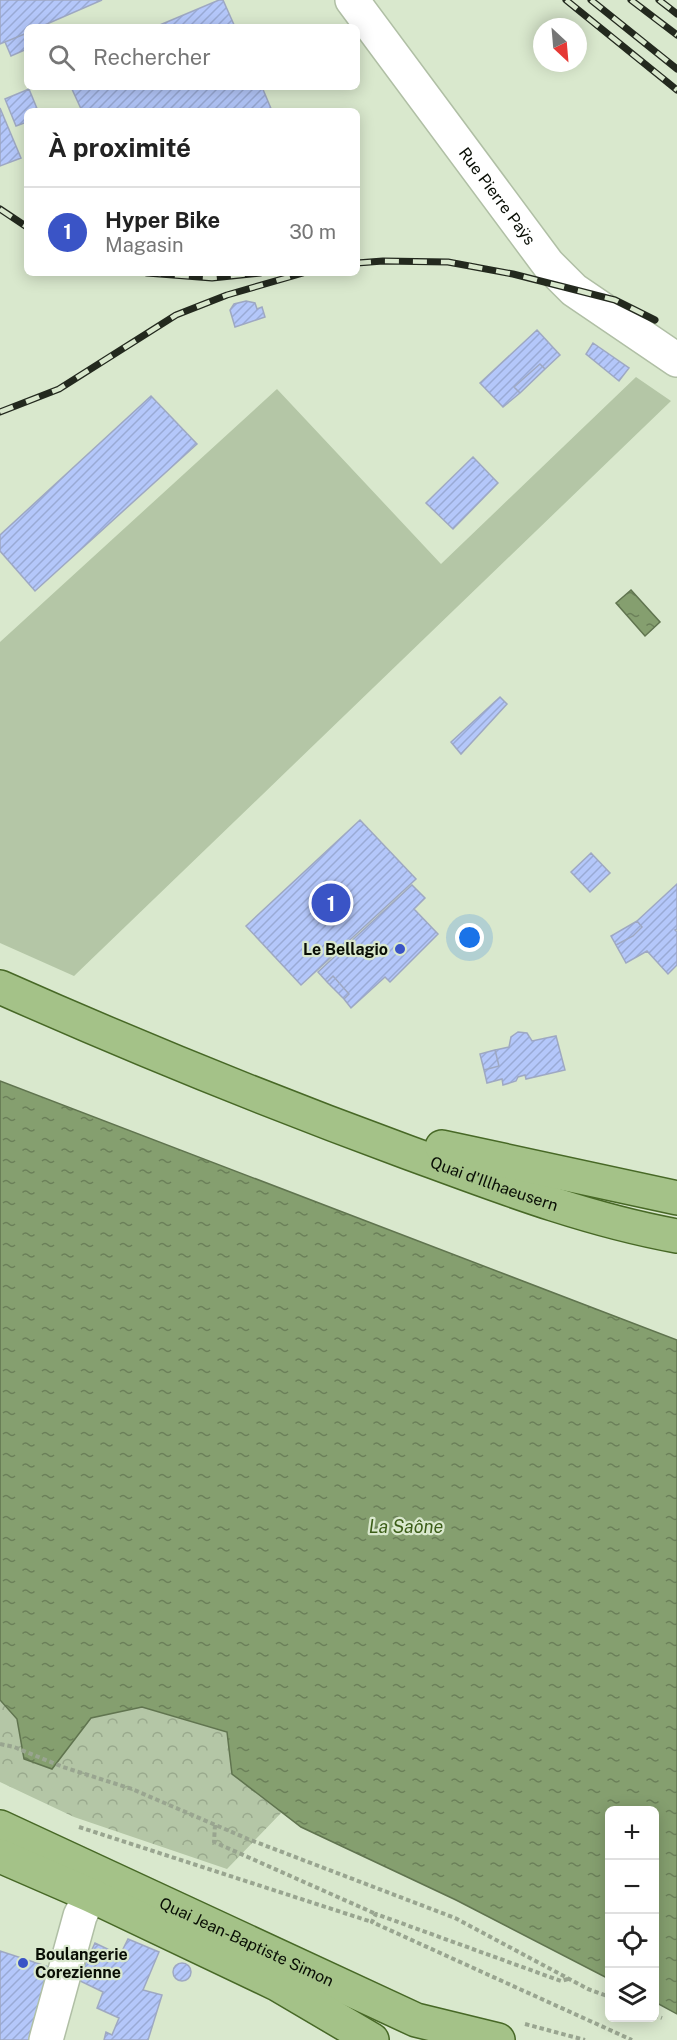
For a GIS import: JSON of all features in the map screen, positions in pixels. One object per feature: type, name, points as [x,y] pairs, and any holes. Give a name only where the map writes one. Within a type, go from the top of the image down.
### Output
[{"type":"main road","name":"Quai d'Illhaeusern","points":[[0,987],[84,1024],[317,1119],[540,1202],[630,1227],[677,1236]]},
{"type":"main road","name":"Quai d'Illhaeusern","points":[[317,1119],[677,1198]]},
{"type":"main road","name":"Quai Jean-Baptiste Simon","points":[[0,1827],[377,2004],[413,2030],[498,2040]]},
{"type":"main road","name":"Quai Jean-Baptiste Simon","points":[[0,1856],[85,1905],[277,1983],[367,2039]]},
{"type":"main road","points":[[367,2039],[377,2004]]},
{"type":"street","name":"Rue Pierre Paÿs","points":[[352,0],[548,264],[574,290],[677,360]]},
{"type":"street","points":[[46,2040],[85,1905],[119,1881]]},
{"type":"path","points":[[0,1744],[132,1789],[248,1839],[455,1918],[569,1979],[605,1995]]},
{"type":"path","points":[[68,1823],[372,1922],[632,2040]]},
{"type":"path","points":[[215,1825],[214,1842],[376,1914],[561,1981],[569,1979]]},
{"type":"path","points":[[372,1922],[376,1914]]},
{"type":"green space","points":[[636,377],[671,401],[74,976],[0,943],[0,642],[277,389],[441,564]]},
{"type":"green space","points":[[0,1700],[17,1719],[24,1758],[91,1718],[142,1707],[228,1732],[232,1774],[282,1812],[227,1869],[74,1817],[0,1782]]},
{"type":"water","points":[[631,590],[660,622],[645,636],[616,603]]},
{"type":"water","name":"La Saône","points":[[0,1081],[677,1340],[677,2014],[659,2004],[659,1806],[605,1806],[605,1977],[456,1900],[301,1827],[232,1774],[227,1732],[142,1707],[91,1718],[52,1769],[24,1759],[17,1719],[0,1700]]},
{"type":"building","points":[[0,0],[102,0],[47,24],[24,24],[24,34],[0,44]]},
{"type":"building","points":[[223,0],[234,24],[162,24]]},
{"type":"building","points":[[24,34],[24,50],[11,56],[5,42]]},
{"type":"building","points":[[29,90],[37,108],[24,108],[24,123],[16,126],[5,99]]},
{"type":"building","points":[[72,90],[263,90],[271,108],[81,108]]},
{"type":"building","points":[[0,108],[21,158],[0,166]]},
{"type":"building","points":[[246,301],[255,303],[257,309],[262,307],[265,317],[235,327],[230,310],[234,304]]},
{"type":"building","points":[[537,330],[560,355],[545,369],[540,364],[514,387],[520,393],[503,407],[480,383]]},
{"type":"building","points":[[593,343],[629,368],[619,381],[586,354]]},
{"type":"building","points":[[540,364],[545,369],[520,393],[514,387]]},
{"type":"building","points":[[151,396],[197,444],[35,591],[0,551],[0,535]]},
{"type":"building","points":[[473,457],[498,483],[453,529],[426,503]]},
{"type":"building","points":[[500,697],[507,704],[461,754],[451,742]]},
{"type":"building","points":[[360,820],[416,879],[301,985],[246,926]]},
{"type":"building","points":[[591,853],[610,873],[590,892],[571,872]]},
{"type":"building","points":[[677,884],[677,929],[675,930],[677,932],[677,965],[668,974],[647,951],[626,963],[616,945],[633,936],[642,927],[637,921]]},
{"type":"building","points":[[412,885],[425,898],[414,909],[438,934],[390,982],[385,977],[351,1008],[344,999],[349,994],[333,976],[327,982],[318,972]]},
{"type":"building","points":[[637,921],[642,927],[633,936],[616,945],[611,936]]},
{"type":"building","points":[[333,976],[349,994],[344,999],[327,982]]},
{"type":"building","points":[[518,1032],[527,1033],[532,1041],[556,1036],[565,1070],[526,1079],[525,1075],[503,1085],[502,1079],[487,1083],[484,1070],[499,1066],[495,1050],[509,1047],[511,1037]]},
{"type":"building","points":[[495,1050],[499,1066],[484,1070],[480,1054]]},
{"type":"building","points":[[128,1939],[159,1952],[143,1990],[162,1995],[148,2040],[104,2040],[106,2032],[112,2035],[119,2018],[97,2008],[103,1992],[78,1980],[95,1943],[120,1955]]},
{"type":"building","points":[[0,1951],[52,1968],[31,2040],[0,2040]]},
{"type":"building","points":[[182,1963],[188,1966],[191,1972],[188,1978],[182,1981],[176,1978],[173,1972],[176,1966]]},
{"type":"railway","points":[[566,0],[677,90]]},
{"type":"railway","points":[[591,0],[677,69]]},
{"type":"railway","points":[[631,0],[677,35]]},
{"type":"railway","points":[[659,0],[677,14]]},
{"type":"railway","points":[[0,209],[24,225]]},
{"type":"railway","points":[[360,263],[448,262],[513,274],[615,300],[655,320]]},
{"type":"railway","points":[[186,276],[212,278],[231,276]]},
{"type":"railway","points":[[0,412],[59,389],[176,315],[227,295],[293,276]]},
{"type":"place","name":"Hyper Bike","points":[[331,903]]},
{"type":"place","name":"Le Bellagio","points":[[400,949]]},
{"type":"place","name":"Boulangerie Corezienne","points":[[23,1963]]}]
